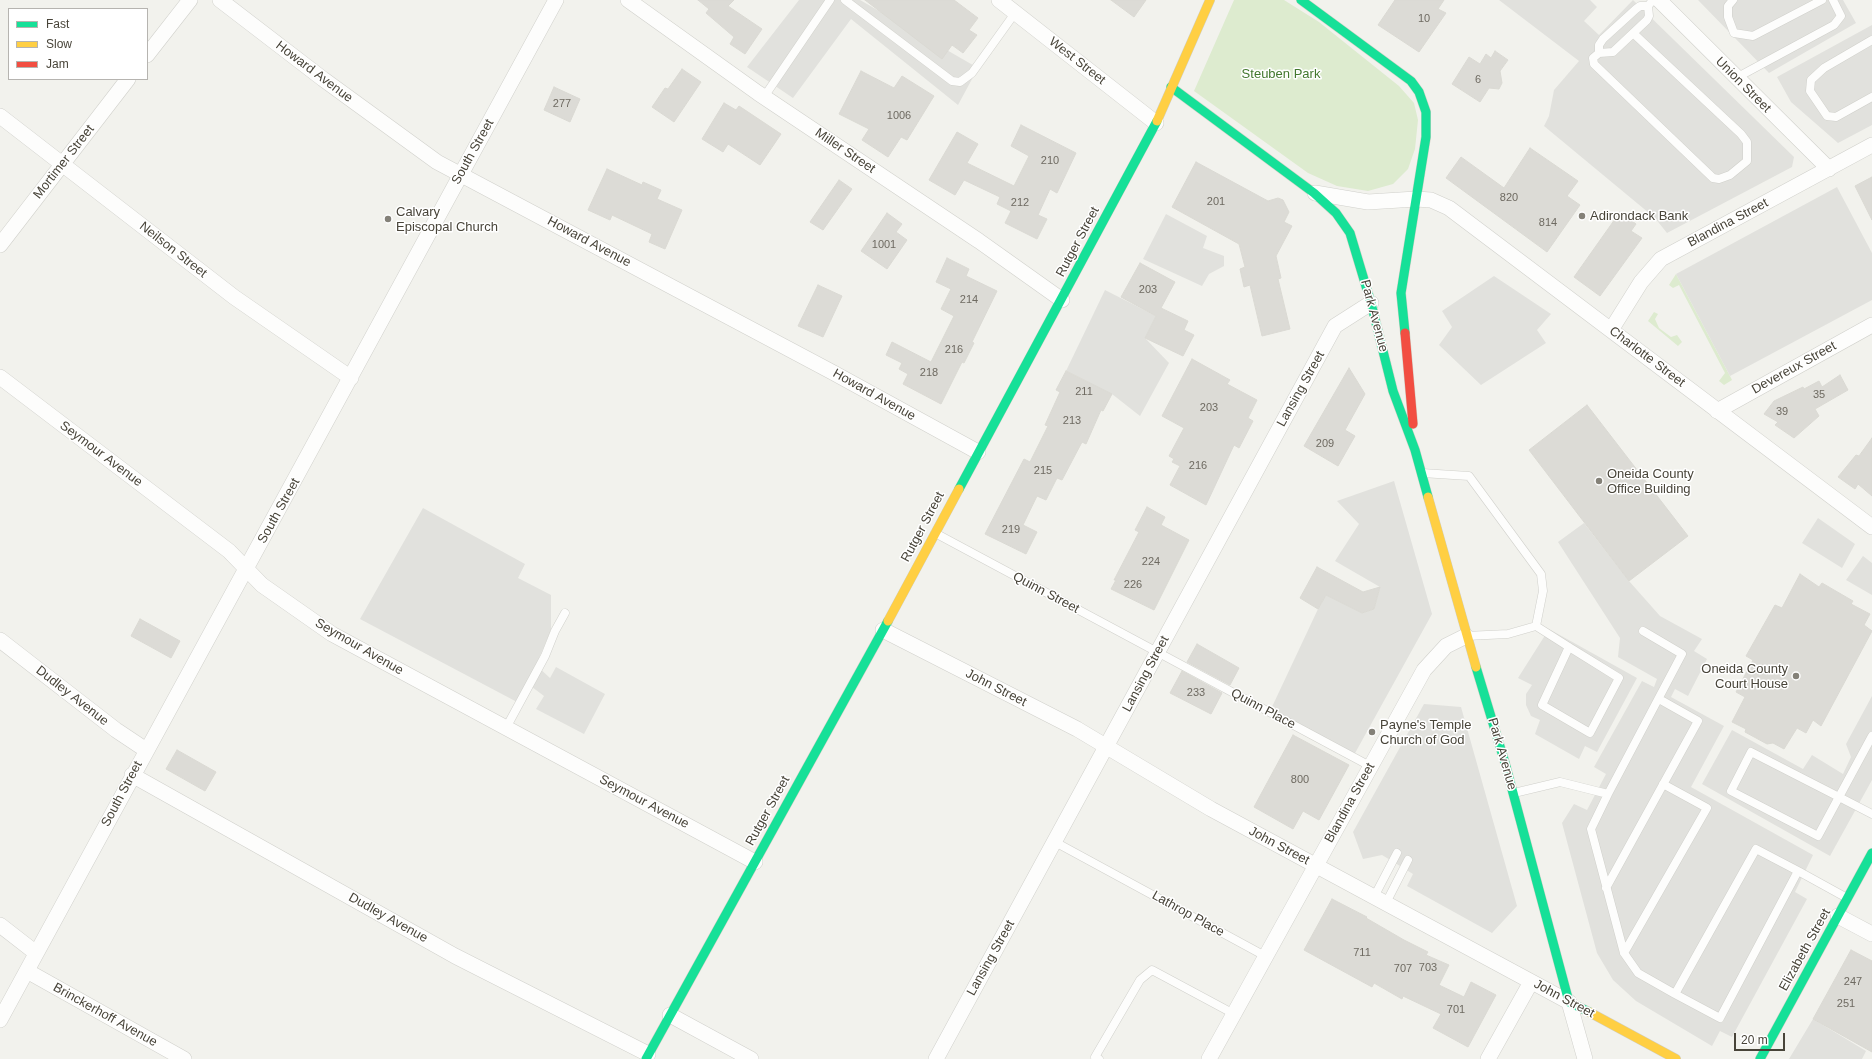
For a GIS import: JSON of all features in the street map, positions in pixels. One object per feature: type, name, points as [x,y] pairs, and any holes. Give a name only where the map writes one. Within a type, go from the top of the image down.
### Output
[{"type":"street","points":[[148,54],[190,0]]},
{"type":"street","name":"Howard Avenue","points":[[220,0],[329,84],[437,162],[825,368],[978,452]]},
{"type":"street","name":"South Street","points":[[0,1020],[132,775],[247,569],[460,174],[556,0]]},
{"type":"street","name":"Miller Street","points":[[628,0],[764,97],[979,241],[1062,300]]},
{"type":"street","name":"Rutger Street","points":[[647,1057],[883,630],[934,533],[1062,300],[1156,123],[1210,0]]},
{"type":"street","points":[[1171,87],[1314,193],[1368,202],[1416,199],[1426,136],[1426,112],[1419,92],[1411,81],[1300,1]]},
{"type":"street","name":"Union Street","points":[[1653,2],[1736,78],[1829,169]]},
{"type":"street","name":"West Street","points":[[1007,4],[1156,123]]},
{"type":"street","name":"Mortimer Street","points":[[0,245],[127,80]]},
{"type":"street","name":"Neilson Street","points":[[0,116],[234,297],[351,378]]},
{"type":"street","name":"Blandina Street","points":[[1611,330],[1641,282],[1661,259],[1872,145]]},
{"type":"street","name":"Park Avenue","points":[[1314,193],[1336,213],[1350,233],[1371,303],[1393,391],[1422,473],[1466,636],[1513,793],[1585,1059]]},
{"type":"street","name":"Charlotte Street","points":[[1416,199],[1431,200],[1449,208],[1872,527]]},
{"type":"street","name":"Park Avenue","points":[[1415,450],[1401,293],[1416,199]]},
{"type":"street","name":"Lansing Street","points":[[936,1059],[1335,326],[1371,303]]},
{"type":"street","name":"Devereux Street","points":[[1717,411],[1872,325]]},
{"type":"street","name":"Seymour Avenue","points":[[0,376],[229,551],[262,585],[332,634],[755,862]]},
{"type":"street","name":"John Street","points":[[883,630],[1077,730],[1211,809],[1676,1059]]},
{"type":"street","name":"Blandina Street","points":[[1265,956],[1424,670],[1446,646],[1466,636]]},
{"type":"street","name":"Dudley Avenue","points":[[0,640],[116,730],[146,750]]},
{"type":"street","name":"Dudley Avenue","points":[[132,775],[455,956],[647,1057]]},
{"type":"street","name":"Elizabeth Street","points":[[1760,1059],[1872,853]]},
{"type":"street","points":[[1838,916],[1872,934]]},
{"type":"street","points":[[0,925],[36,953]]},
{"type":"street","points":[[1209,1059],[1265,956]]},
{"type":"street","name":"Brinckerhoff Avenue","points":[[27,971],[184,1059]]},
{"type":"street","points":[[1488,1059],[1531,982]]},
{"type":"street","points":[[670,1015],[751,1059]]},
{"type":"lane","points":[[764,97],[830,0]]},
{"type":"lane","points":[[845,0],[952,81],[960,82],[972,73],[1007,4]]},
{"type":"lane","points":[[1733,0],[1728,6],[1728,17],[1734,33],[1753,36],[1822,0]]},
{"type":"lane","points":[[1736,78],[1834,25],[1841,16],[1833,0]]},
{"type":"lane","points":[[1633,32],[1740,134],[1746,142],[1747,161],[1730,175],[1719,179],[1713,178],[1594,64],[1593,58],[1599,52],[1613,52],[1633,32],[1649,16],[1653,2]]},
{"type":"lane","points":[[1599,52],[1599,45],[1603,39],[1640,6],[1653,2]]},
{"type":"lane","points":[[1872,40],[1824,68],[1811,80],[1810,91],[1827,116],[1836,117],[1872,97]]},
{"type":"lane","points":[[1422,473],[1469,476],[1541,574],[1543,591],[1536,626]]},
{"type":"lane","name":"Quinn Street","points":[[934,533],[1157,652]]},
{"type":"lane","points":[[506,728],[545,656],[555,631],[565,613]]},
{"type":"lane","points":[[1466,636],[1508,634],[1536,626],[1619,678],[1590,733],[1542,705],[1569,647]]},
{"type":"lane","points":[[1643,631],[1682,654],[1591,829],[1624,953],[1638,973],[1720,1018],[1798,871]]},
{"type":"lane","name":"Quinn Place","points":[[1157,652],[1370,766]]},
{"type":"lane","points":[[1606,888],[1698,721],[1659,699]]},
{"type":"lane","points":[[1872,736],[1839,797],[1818,836],[1731,791],[1752,752],[1839,797],[1872,814]]},
{"type":"lane","points":[[1513,793],[1560,782],[1608,794]]},
{"type":"lane","points":[[1624,953],[1707,808],[1663,784]]},
{"type":"lane","name":"Lathrop Place","points":[[1055,842],[1265,956]]},
{"type":"lane","points":[[1675,994],[1756,849],[1848,898]]},
{"type":"lane","points":[[1380,900],[1397,854]]},
{"type":"lane","points":[[1380,900],[1408,860]]},
{"type":"lane","points":[[1099,1059],[1095,1057],[1140,980],[1152,970],[1234,1014]]},
{"type":"green space","name":"Steuben Park","points":[[1234,0],[1284,0],[1319,22],[1399,86],[1414,103],[1418,120],[1415,149],[1408,169],[1393,184],[1368,191],[1337,186],[1308,173],[1194,91]]},
{"type":"green space","points":[[1676,274],[1732,380],[1724,385],[1719,381],[1725,373],[1679,285],[1673,288],[1669,285]]},
{"type":"green space","points":[[1654,312],[1658,314],[1655,319],[1659,328],[1671,337],[1677,335],[1682,342],[1678,346],[1648,321]]},
{"type":"shaded area","points":[[799,0],[860,0],[978,68],[958,105],[851,19],[793,98],[747,67]]},
{"type":"shaded area","points":[[1499,0],[1590,0],[1597,7],[1584,21],[1599,35],[1633,0],[1794,157],[1792,167],[1667,233],[1655,218],[1544,126],[1549,116],[1554,90],[1579,61]]},
{"type":"shaded area","points":[[1698,0],[1843,0],[1856,23],[1769,73]]},
{"type":"shaded area","points":[[1872,25],[1872,125],[1838,143],[1791,102],[1777,77]]},
{"type":"shaded area","points":[[1837,187],[1872,253],[1872,300],[1730,376],[1676,274]]},
{"type":"shaded area","points":[[1166,214],[1207,236],[1203,248],[1224,256],[1224,266],[1209,274],[1202,286],[1143,259]]},
{"type":"shaded area","points":[[1494,276],[1551,314],[1537,330],[1546,343],[1481,385],[1439,345],[1452,327],[1442,311]]},
{"type":"shaded area","points":[[1105,290],[1156,316],[1145,338],[1169,363],[1140,416],[1112,394],[1066,371]]},
{"type":"shaded area","points":[[1394,481],[1432,614],[1354,755],[1271,709],[1326,595],[1362,613],[1374,609],[1380,587],[1335,561],[1359,524],[1337,501]]},
{"type":"shaded area","points":[[423,508],[525,564],[518,578],[551,595],[551,630],[536,665],[550,678],[556,667],[605,694],[584,734],[536,709],[544,696],[532,687],[517,702],[360,619]]},
{"type":"shaded area","points":[[1818,518],[1855,544],[1842,568],[1802,543]]},
{"type":"shaded area","points":[[1584,523],[1629,581],[1660,616],[1702,639],[1694,651],[1707,659],[1688,696],[1675,689],[1671,697],[1724,726],[1691,787],[1813,855],[1795,892],[1807,899],[1732,1037],[1720,1031],[1712,1046],[1636,1001],[1613,980],[1597,953],[1562,823],[1574,804],[1587,810],[1606,774],[1594,767],[1642,681],[1654,687],[1657,679],[1618,657],[1620,638],[1558,542]]},
{"type":"shaded area","points":[[1863,556],[1872,563],[1872,595],[1846,580]]},
{"type":"shaded area","points":[[1549,629],[1637,678],[1597,752],[1585,746],[1579,759],[1535,734],[1540,720],[1531,716],[1526,705],[1526,694],[1532,685],[1518,678]]},
{"type":"shaded area","points":[[1872,696],[1872,780],[1830,856],[1702,784],[1732,730],[1803,769],[1812,755],[1843,774],[1851,757],[1846,744]]},
{"type":"shaded area","points":[[1424,704],[1461,707],[1517,906],[1492,933],[1407,886],[1413,874],[1382,855],[1363,859],[1353,832]]},
{"type":"shaded area","points":[[1813,1019],[1866,1051],[1862,1059],[1789,1059]]},
{"type":"building","points":[[698,0],[734,0],[728,6],[762,29],[745,54],[730,44],[734,37],[706,13],[709,9]]},
{"type":"building","points":[[865,0],[954,0],[978,18],[969,30],[977,35],[963,53],[952,45],[942,59]]},
{"type":"building","points":[[1111,0],[1146,0],[1134,17]]},
{"type":"building","points":[[1395,0],[1444,0],[1438,9],[1446,13],[1419,52],[1378,25]]},
{"type":"building","points":[[1495,51],[1508,60],[1500,71],[1502,83],[1499,89],[1489,88],[1480,102],[1452,84],[1469,57],[1480,64],[1486,54],[1491,58]]},
{"type":"building","points":[[682,69],[701,82],[674,122],[652,107],[665,88],[668,89]]},
{"type":"building","points":[[861,71],[894,88],[902,76],[934,96],[907,140],[901,137],[888,157],[862,140],[869,129],[839,114]]},
{"type":"building","points":[[554,87],[580,99],[570,122],[544,110]]},
{"type":"building","points":[[724,103],[736,110],[739,106],[781,134],[760,165],[728,144],[723,152],[702,139]]},
{"type":"building","points":[[1021,125],[1076,153],[1057,193],[1050,189],[1038,215],[1047,219],[1037,239],[1005,223],[1011,211],[997,204],[1000,197],[964,180],[955,195],[929,180],[957,132],[978,144],[967,163],[1014,186],[1029,156],[1011,146]]},
{"type":"building","points":[[1530,148],[1578,181],[1567,196],[1580,205],[1547,252],[1446,178],[1461,157],[1504,188]]},
{"type":"building","points":[[1196,162],[1268,201],[1278,198],[1283,200],[1289,212],[1284,222],[1292,226],[1276,256],[1281,278],[1278,279],[1290,329],[1262,336],[1250,285],[1244,287],[1240,269],[1245,267],[1239,244],[1172,207]]},
{"type":"building","points":[[607,169],[642,185],[643,182],[661,190],[657,199],[682,210],[665,249],[649,242],[652,234],[612,215],[610,220],[588,210]]},
{"type":"building","points":[[1872,177],[1872,220],[1855,186]]},
{"type":"building","points":[[839,180],[852,189],[823,230],[810,222]]},
{"type":"building","points":[[1620,212],[1636,224],[1631,231],[1642,238],[1600,296],[1574,277]]},
{"type":"building","points":[[887,213],[902,224],[896,232],[907,240],[887,269],[861,251]]},
{"type":"building","points":[[947,258],[969,269],[966,276],[997,291],[972,342],[974,343],[964,363],[962,362],[941,404],[903,384],[908,374],[899,369],[902,363],[886,355],[892,342],[931,362],[954,316],[941,309],[951,289],[936,282]]},
{"type":"building","points":[[1140,263],[1175,282],[1161,308],[1188,321],[1184,330],[1194,335],[1183,356],[1145,338],[1156,316],[1121,297]]},
{"type":"building","points":[[818,285],[842,296],[823,337],[798,326]]},
{"type":"building","points":[[1192,359],[1230,380],[1227,384],[1257,400],[1248,418],[1253,421],[1239,448],[1234,445],[1206,505],[1170,485],[1180,466],[1172,462],[1174,459],[1169,456],[1184,428],[1162,416]]},
{"type":"building","points":[[1349,368],[1365,394],[1345,430],[1355,436],[1338,466],[1304,446]]},
{"type":"building","points":[[1066,371],[1112,394],[1103,411],[1101,410],[1086,444],[1082,442],[1062,480],[1057,478],[1046,500],[1037,496],[1023,525],[1037,532],[1026,554],[985,534],[1024,459],[1030,462],[1048,426],[1045,425],[1060,392],[1056,390]]},
{"type":"building","points":[[1840,375],[1848,390],[1815,409],[1819,416],[1794,438],[1775,425],[1778,422],[1764,414],[1774,401],[1803,387],[1804,389],[1819,381],[1822,387]]},
{"type":"building","name":"Oneida County Office Building","points":[[1587,405],[1688,536],[1629,581],[1529,450]]},
{"type":"building","points":[[1872,438],[1872,496],[1858,484],[1855,489],[1838,477],[1856,455],[1859,456]]},
{"type":"building","points":[[1147,507],[1165,517],[1161,525],[1189,540],[1154,610],[1111,589],[1116,580],[1114,580],[1139,532],[1135,530]]},
{"type":"building","points":[[1317,567],[1363,592],[1380,587],[1374,609],[1362,613],[1326,595],[1318,609],[1300,598]]},
{"type":"building","name":"Oneida County Court House","points":[[1800,574],[1819,587],[1822,583],[1853,601],[1851,604],[1870,614],[1864,625],[1872,631],[1821,726],[1813,720],[1806,733],[1797,728],[1784,749],[1773,743],[1767,744],[1745,732],[1746,729],[1732,722],[1745,697],[1736,692],[1753,660],[1746,656],[1775,605],[1782,608]]},
{"type":"building","points":[[140,619],[180,641],[171,658],[131,636]]},
{"type":"building","points":[[1197,644],[1239,668],[1230,685],[1187,662]]},
{"type":"building","points":[[1182,671],[1222,693],[1211,714],[1170,693]]},
{"type":"building","points":[[1293,735],[1349,765],[1319,820],[1303,811],[1293,829],[1254,807]]},
{"type":"building","points":[[177,750],[216,772],[205,791],[166,769]]},
{"type":"building","points":[[1332,899],[1428,952],[1426,955],[1449,965],[1439,985],[1464,997],[1471,982],[1496,995],[1468,1047],[1433,1028],[1441,1014],[1403,996],[1402,999],[1374,983],[1372,987],[1304,950]]},
{"type":"building","points":[[1851,950],[1872,961],[1872,1052],[1813,1019]]},
{"type":"traffic: fast","points":[[1301,0],[1411,81],[1419,92],[1426,112],[1426,137],[1401,293],[1405,333]]},
{"type":"traffic: fast","points":[[1171,87],[1314,193],[1336,213],[1350,233],[1371,303],[1393,391],[1415,450],[1428,497]]},
{"type":"traffic: fast","points":[[959,489],[1157,121]]},
{"type":"traffic: fast","points":[[646,1059],[888,621]]},
{"type":"traffic: fast","points":[[1476,667],[1505,763],[1569,1002],[1589,1012]]},
{"type":"traffic: fast","points":[[1760,1059],[1872,853]]},
{"type":"traffic: slow","points":[[1157,121],[1210,0]]},
{"type":"traffic: slow","points":[[888,621],[959,489]]},
{"type":"traffic: slow","points":[[1428,497],[1476,667]]},
{"type":"traffic: slow","points":[[1589,1012],[1676,1059]]},
{"type":"traffic: jam","points":[[1405,333],[1413,424]]},
{"type":"place","name":"Adirondack Bank","points":[[1582,216]]},
{"type":"place","name":"Calvary Episcopal Church","points":[[388,219]]},
{"type":"place","name":"Oneida County Office Building","points":[[1599,481]]},
{"type":"place","name":"Oneida County Court House","points":[[1796,676]]},
{"type":"place","name":"Payne's Temple Church of God","points":[[1372,732]]}]
